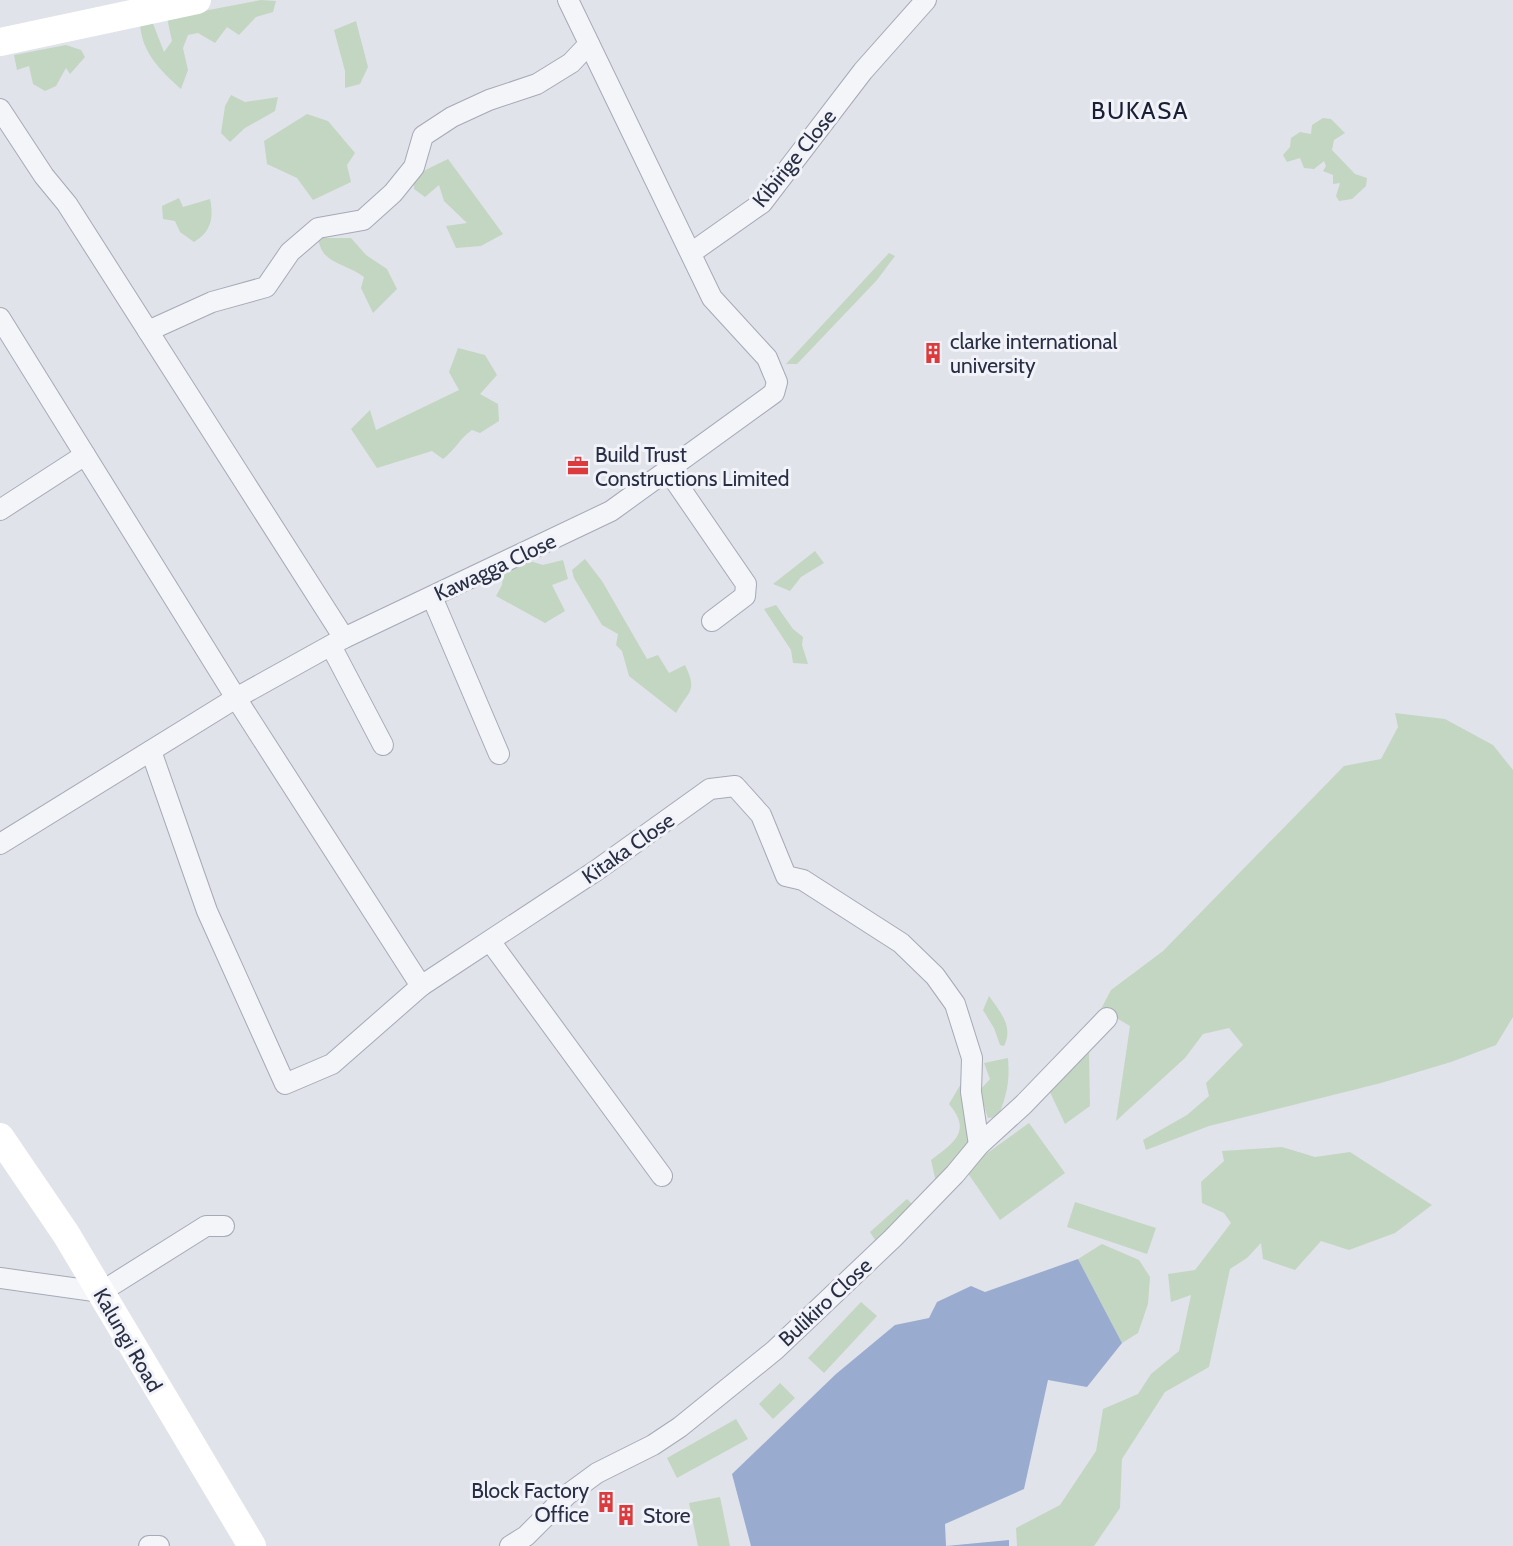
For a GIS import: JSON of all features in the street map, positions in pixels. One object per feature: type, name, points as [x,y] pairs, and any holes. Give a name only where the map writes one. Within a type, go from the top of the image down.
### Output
[{"type":"street","points":[[2,38],[196,0]]},
{"type":"street","points":[[568,0],[691,253]]},
{"type":"street","name":"Kibirige Close","points":[[691,253],[762,203],[863,70],[926,0]]},
{"type":"street","points":[[148,332],[212,302],[266,287],[290,252],[318,228],[363,220],[393,193],[414,167],[423,136],[452,117],[489,99],[537,84],[571,63],[589,44]]},
{"type":"street","points":[[0,109],[44,176],[67,204],[148,332],[337,642],[383,745]]},
{"type":"street","name":"Kawagga Close","points":[[0,844],[236,698],[337,642],[586,525],[611,511],[774,393],[777,382],[775,373],[766,358],[712,298],[691,253]]},
{"type":"street","points":[[0,318],[236,698],[421,986]]},
{"type":"street","points":[[0,510],[85,455]]},
{"type":"street","points":[[667,469],[746,584],[745,596],[712,621]]},
{"type":"street","points":[[432,597],[499,754]]},
{"type":"street","name":"Kitaka Close","points":[[151,751],[207,911],[285,1084],[332,1064],[421,986],[597,870],[710,789],[735,786],[761,815],[786,876],[803,880],[901,943],[935,976],[955,1004],[972,1058],[971,1092],[979,1145]]},
{"type":"street","points":[[490,940],[662,1176]]},
{"type":"street","name":"Bulikiro Close","points":[[510,1546],[526,1536],[567,1495],[597,1473],[653,1445],[680,1427],[776,1350],[893,1238],[955,1174],[979,1145],[1023,1105],[1107,1018]]},
{"type":"street","name":"Kalungi Road","points":[[0,1137],[66,1234],[252,1546]]},
{"type":"street","points":[[0,1278],[100,1292],[206,1226],[224,1226]]},
{"type":"street","points":[[149,1546],[159,1546]]},
{"type":"green space","points":[[261,0],[276,1],[273,12],[256,17],[239,35],[227,27],[215,43],[198,33],[188,35],[183,48],[188,70],[181,89],[159,68],[144,44],[140,24],[152,21],[164,52],[172,41],[167,18]]},
{"type":"green space","points":[[356,21],[368,67],[360,84],[345,88],[345,71],[334,30]]},
{"type":"green space","points":[[66,45],[81,50],[85,57],[70,74],[66,68],[56,86],[45,91],[33,84],[29,66],[17,70],[14,55]]},
{"type":"green space","points":[[231,95],[245,102],[278,97],[275,111],[245,128],[230,142],[221,133],[225,106]]},
{"type":"green space","points":[[307,114],[328,121],[355,153],[347,165],[351,182],[313,200],[297,178],[267,164],[264,141]]},
{"type":"green space","points":[[1323,118],[1331,119],[1345,133],[1334,140],[1332,150],[1355,174],[1367,178],[1366,186],[1352,199],[1339,201],[1336,196],[1340,183],[1333,184],[1333,175],[1323,171],[1326,166],[1324,161],[1314,169],[1304,168],[1300,158],[1287,162],[1283,155],[1290,147],[1291,138],[1300,132],[1311,134],[1312,125]]},
{"type":"green space","points":[[448,159],[503,234],[481,246],[456,248],[446,226],[467,223],[444,201],[439,185],[425,197],[414,189],[413,176]]},
{"type":"green space","points":[[179,198],[183,207],[210,199],[212,212],[210,224],[204,234],[194,242],[180,232],[175,221],[163,219],[162,206]]},
{"type":"green space","points":[[318,238],[351,238],[366,255],[387,269],[397,289],[373,313],[361,288],[364,277],[329,258],[320,247]]},
{"type":"green space","points":[[889,253],[895,256],[877,280],[797,364],[786,364]]},
{"type":"green space","points":[[458,348],[485,355],[497,375],[480,394],[498,404],[499,421],[480,433],[472,430],[443,459],[432,451],[377,468],[351,429],[370,410],[376,430],[459,390],[449,372]]},
{"type":"green space","points":[[815,551],[824,563],[801,577],[790,591],[773,584]]},
{"type":"green space","points":[[517,557],[543,565],[563,560],[568,579],[552,585],[565,611],[545,623],[496,596],[502,585],[504,563]]},
{"type":"green space","points":[[585,559],[602,581],[647,659],[658,655],[669,673],[685,665],[691,686],[676,713],[629,676],[622,651],[616,645],[618,634],[602,625],[574,578],[572,570]]},
{"type":"green space","points":[[776,605],[793,629],[803,637],[802,645],[808,664],[793,663],[791,650],[764,609]]},
{"type":"green space","points":[[1395,713],[1445,719],[1493,745],[1513,770],[1513,1017],[1496,1045],[1451,1062],[1381,1083],[1209,1126],[1146,1150],[1143,1140],[1187,1115],[1209,1096],[1206,1083],[1243,1045],[1229,1028],[1203,1034],[1185,1058],[1116,1121],[1130,1026],[1101,1009],[1111,990],[1163,951],[1344,766],[1381,759],[1398,727]]},
{"type":"green space","points":[[989,996],[1007,1026],[1007,1039],[1004,1046],[1000,1045],[994,1028],[983,1010]]},
{"type":"green space","points":[[1081,1052],[1089,1052],[1090,1106],[1065,1124],[1049,1090]]},
{"type":"green space","points":[[1008,1058],[1009,1074],[1004,1102],[998,1117],[988,1118],[979,1091],[990,1079],[984,1063]]},
{"type":"green space","points":[[962,1082],[970,1121],[990,1128],[936,1182],[931,1160],[958,1135],[959,1122],[949,1104]]},
{"type":"green space","points":[[1029,1123],[1065,1173],[1000,1220],[965,1169]]},
{"type":"green space","points":[[1282,1147],[1315,1157],[1350,1152],[1432,1205],[1395,1233],[1349,1250],[1321,1241],[1295,1270],[1263,1259],[1261,1243],[1247,1258],[1230,1269],[1209,1367],[1165,1392],[1122,1459],[1120,1508],[1094,1546],[1017,1546],[1016,1528],[1060,1505],[1096,1451],[1103,1409],[1138,1394],[1151,1374],[1179,1351],[1191,1295],[1171,1302],[1168,1274],[1195,1270],[1231,1223],[1224,1213],[1202,1203],[1201,1182],[1224,1161],[1222,1151]]},
{"type":"green space","points":[[907,1199],[913,1205],[879,1246],[870,1232]]},
{"type":"green space","points":[[1075,1202],[1156,1228],[1147,1254],[1067,1227]]},
{"type":"green space","points":[[1102,1244],[1139,1260],[1150,1277],[1148,1304],[1138,1333],[1122,1343],[1078,1259]]},
{"type":"green space","points":[[861,1302],[877,1316],[824,1373],[808,1358]]},
{"type":"green space","points":[[780,1383],[795,1398],[773,1419],[759,1404]]},
{"type":"green space","points":[[736,1419],[748,1439],[677,1478],[667,1458]]},
{"type":"green space","points":[[720,1497],[730,1546],[698,1546],[689,1503]]},
{"type":"water","points":[[1078,1259],[1122,1343],[1087,1387],[1048,1380],[1024,1489],[945,1524],[946,1546],[751,1546],[732,1474],[836,1374],[895,1325],[929,1318],[937,1302],[971,1286],[985,1292]]},
{"type":"water","points":[[1009,1540],[1009,1546],[946,1546]]},
{"type":"place","name":"clarke international university","points":[[933,353]]},
{"type":"place","name":"Build Trust Constructions Limited","points":[[578,466]]},
{"type":"place","name":"Block Factory Office","points":[[606,1502]]},
{"type":"place","name":"Store","points":[[626,1515]]},
{"type":"district","name":"BUKASA","points":[[1140,110]]}]
